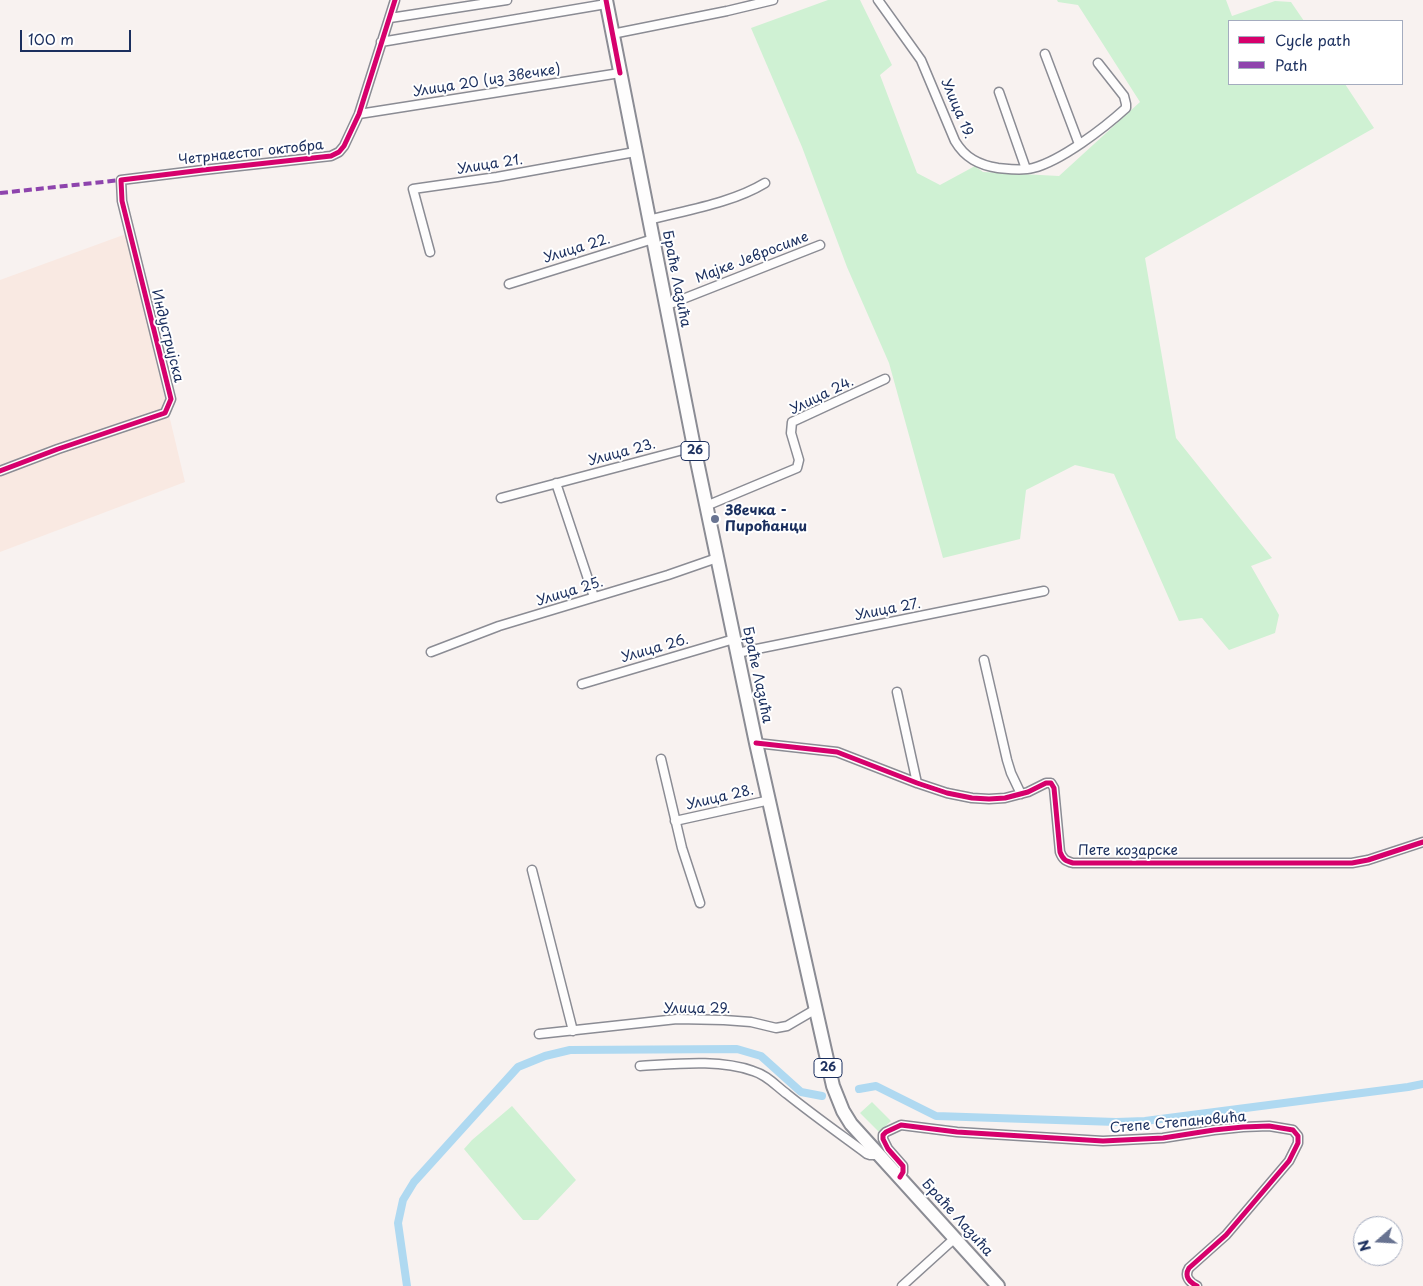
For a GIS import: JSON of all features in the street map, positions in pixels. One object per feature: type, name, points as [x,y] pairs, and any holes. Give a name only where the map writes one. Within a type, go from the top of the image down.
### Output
[{"type":"main road","name":"26","points":[[606,2],[620,72]]},
{"type":"main road","name":"Браће Лазића","points":[[620,72],[706,506],[830,1077],[839,1103],[851,1124],[998,1286]]},
{"type":"street","name":"Четрнаестог октобра","points":[[121,180],[331,156],[339,152],[344,146],[359,114],[395,0]]},
{"type":"street","points":[[390,18],[507,0]]},
{"type":"street","points":[[612,34],[773,0]]},
{"type":"street","name":"Улица 19.","points":[[878,0],[921,60],[955,141],[972,160],[987,166],[1008,169],[1034,168],[1079,144],[1126,108],[1124,96],[1098,63]]},
{"type":"street","points":[[381,42],[606,2]]},
{"type":"street","points":[[1045,54],[1079,144]]},
{"type":"street","name":"Улица 20 (из Звечке)","points":[[359,114],[620,72]]},
{"type":"street","points":[[999,92],[1026,169]]},
{"type":"street","name":"Улица 21.","points":[[430,252],[413,189],[497,177],[635,152]]},
{"type":"street","name":"Индустријска","points":[[0,471],[58,449],[165,414],[171,399],[122,201],[121,180]]},
{"type":"street","points":[[649,220],[733,198],[751,192],[765,183]]},
{"type":"street","name":"Улица 22.","points":[[509,284],[653,239]]},
{"type":"street","name":"Мајке Јевросиме","points":[[666,306],[820,245]]},
{"type":"street","name":"Улица 24.","points":[[706,506],[797,468],[799,460],[791,433],[792,422],[885,379]]},
{"type":"street","name":"Улица 23.","points":[[501,498],[694,446]]},
{"type":"street","points":[[556,483],[594,597]]},
{"type":"street","name":"Улица 25.","points":[[431,652],[499,626],[717,558]]},
{"type":"street","name":"Улица 27.","points":[[737,653],[1044,592]]},
{"type":"street","name":"Улица 26.","points":[[582,684],[734,639]]},
{"type":"street","points":[[984,660],[1007,760],[1021,794]]},
{"type":"street","points":[[897,692],[918,783]]},
{"type":"street","name":"Пете козарске","points":[[756,743],[837,752],[947,793],[972,798],[1005,798],[1028,792],[1048,783],[1053,785],[1060,852],[1062,858],[1073,863],[1352,864],[1423,842]]},
{"type":"street","name":"Улица 28.","points":[[662,759],[682,848],[700,903]]},
{"type":"street","name":"Улица 28.","points":[[675,821],[770,800]]},
{"type":"street","points":[[532,870],[573,1031]]},
{"type":"street","name":"Улица 29.","points":[[540,1034],[677,1019],[742,1022],[776,1028],[787,1026],[816,1009]]},
{"type":"street","points":[[640,1066],[724,1065],[739,1066],[754,1071],[768,1078],[866,1154],[879,1155]]},
{"type":"street","name":"Степе Степановића","points":[[900,1176],[903,1172],[903,1166],[888,1149],[883,1135],[901,1126],[957,1132],[1103,1141],[1163,1138],[1243,1127],[1269,1126],[1293,1130],[1298,1136],[1298,1143],[1284,1167],[1226,1235],[1189,1268],[1188,1278],[1197,1286]]},
{"type":"street","points":[[902,1286],[955,1238]]},
{"type":"shaded area","points":[[126,234],[185,482],[0,552],[0,280]]},
{"type":"green space","points":[[828,0],[860,0],[892,65],[880,75],[917,173],[940,185],[975,166],[983,172],[1059,176],[1140,102],[1078,5],[1058,2],[1057,0],[1226,0],[1232,16],[1275,1],[1291,2],[1303,20],[1228,20],[1228,85],[1346,85],[1374,128],[1145,258],[1176,438],[1272,558],[1251,566],[1279,615],[1275,633],[1229,650],[1202,618],[1179,621],[1114,474],[1075,465],[1026,490],[1020,539],[943,558],[889,363],[847,267],[802,147],[751,28]]},
{"type":"green space","points":[[872,1102],[891,1121],[879,1132],[860,1113]]},
{"type":"green space","points":[[512,1106],[576,1180],[538,1220],[523,1220],[464,1149]]},
{"type":"waterway","points":[[407,1286],[398,1223],[403,1200],[414,1182],[518,1067],[545,1056],[570,1050],[737,1049],[761,1056],[801,1092],[822,1096]]},
{"type":"waterway","points":[[859,1089],[876,1086],[936,1116],[1116,1122],[1145,1121],[1423,1084]]},
{"type":"marked path","points":[[0,193],[121,180]]},
{"type":"cycle path","points":[[0,471],[58,449],[165,413],[171,399],[122,201],[121,180],[331,156],[339,152],[344,146],[359,114],[395,0]]},
{"type":"cycle path","points":[[606,0],[620,73]]},
{"type":"cycle path","points":[[756,743],[837,752],[917,783],[947,793],[972,798],[1005,798],[1028,792],[1046,783],[1051,783],[1054,788],[1060,852],[1065,860],[1073,863],[1352,863],[1368,860],[1423,842]]},
{"type":"cycle path","points":[[900,1177],[903,1172],[903,1166],[888,1149],[883,1135],[901,1125],[957,1132],[1103,1141],[1163,1138],[1243,1127],[1269,1126],[1293,1130],[1298,1136],[1298,1143],[1289,1161],[1226,1235],[1189,1268],[1188,1278],[1197,1286]]},
{"type":"place","name":"Звечка - Пироћанци","points":[[715,519]]}]
